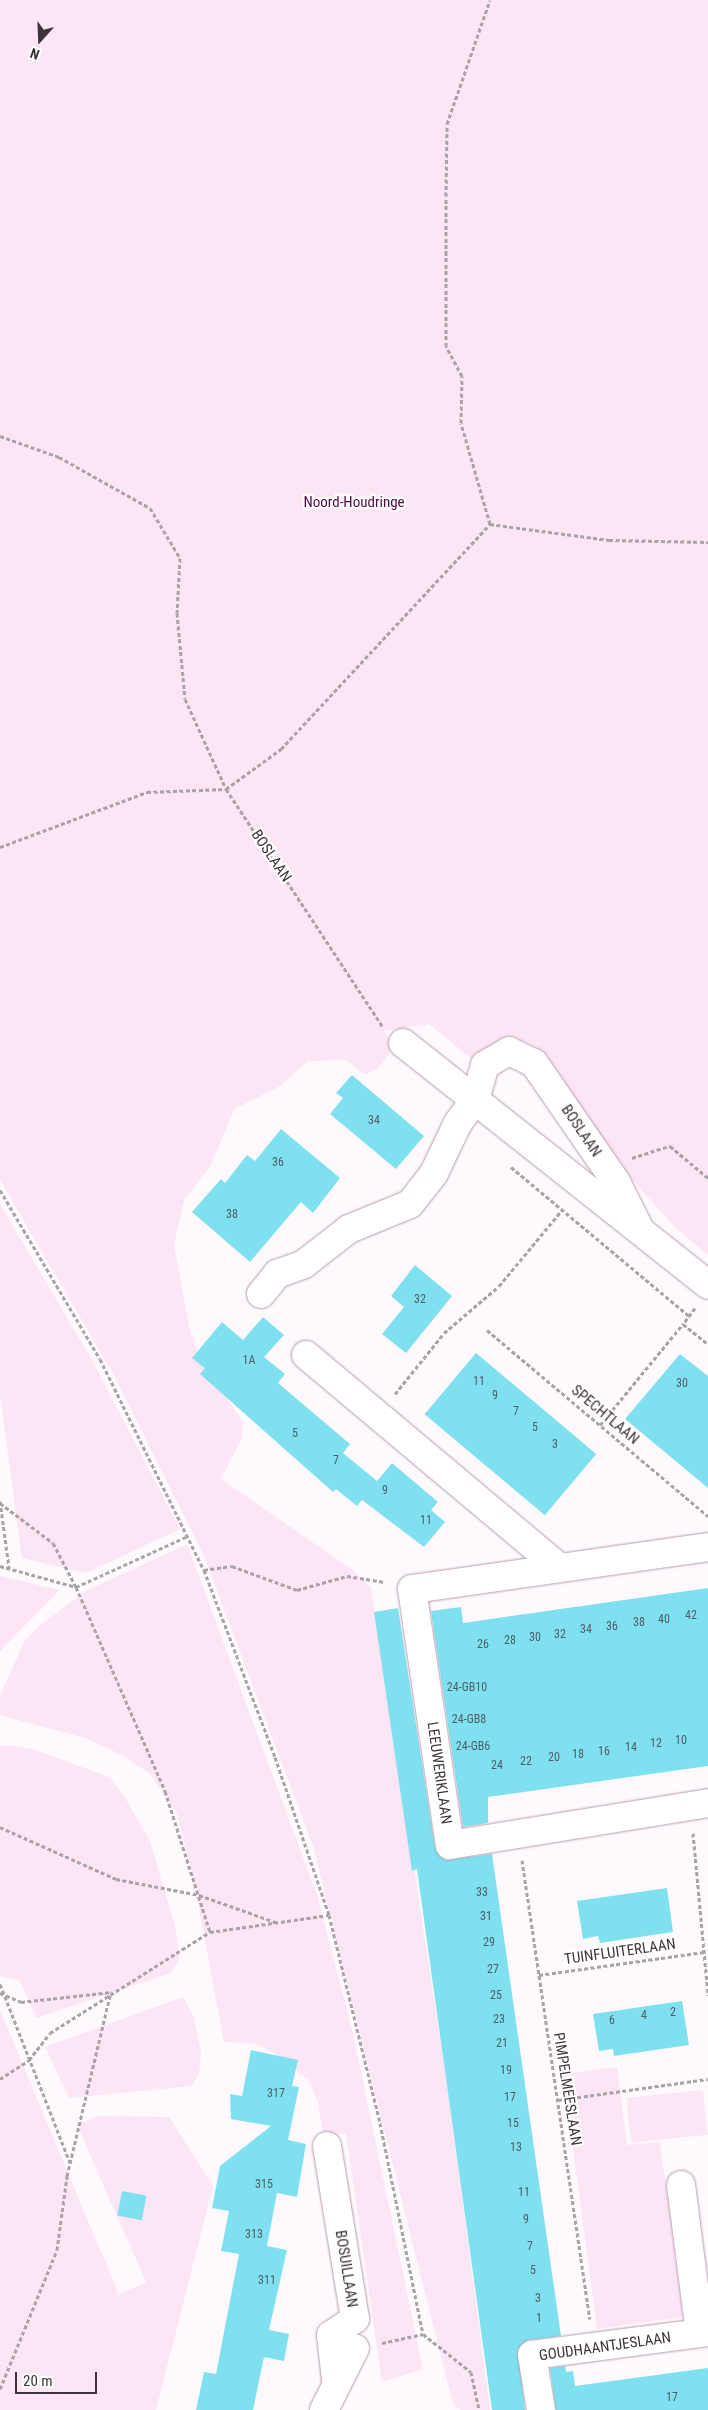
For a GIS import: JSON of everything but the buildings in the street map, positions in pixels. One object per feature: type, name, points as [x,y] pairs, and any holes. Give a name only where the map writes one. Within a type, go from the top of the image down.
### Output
[{"type":"street","name":"BOSLAAN","points":[[403,1043],[640,1230],[703,1295]]},
{"type":"street","name":"BOSLAAN","points":[[260,1294],[277,1274],[304,1264],[349,1229],[410,1204],[434,1173],[458,1123],[474,1100],[485,1065],[509,1051],[522,1054],[534,1063],[605,1166],[640,1230]]},
{"type":"street","points":[[306,1355],[560,1568]]},
{"type":"street","points":[[412,1589],[708,1547]]},
{"type":"street","name":"LEEUWERIKLAAN","points":[[412,1589],[450,1845],[699,1804]]},
{"type":"street","name":"BOSUILLAAN","points":[[326,2146],[355,2319],[331,2335],[336,2380]]},
{"type":"street","points":[[681,2185],[704,2332]]},
{"type":"street","name":"GOUDHAANTJESLAAN","points":[[541,2410],[532,2355],[704,2332]]},
{"type":"street","name":"BOSUILLAAN","points":[[324,2410],[336,2380],[355,2348]]},
{"type":"path","points":[[490,0],[447,124],[446,346],[462,376],[461,423],[490,524]]},
{"type":"path","name":"BOSLAAN","points":[[0,436],[58,457],[150,508],[180,558],[177,613],[185,699],[226,790],[383,1028],[403,1043]]},
{"type":"path","points":[[490,524],[608,540],[708,542]]},
{"type":"path","points":[[0,847],[147,792],[226,790],[281,750],[490,524]]},
{"type":"path","points":[[605,1166],[670,1146],[708,1178]]},
{"type":"path","points":[[0,1190],[100,1359],[204,1570],[276,1757],[329,1916],[380,2123],[423,2334],[472,2372],[479,2410]]},
{"type":"path","points":[[378,1415],[444,1333],[499,1286],[562,1210]]},
{"type":"path","points":[[600,1425],[683,1324],[703,1295]]},
{"type":"path","points":[[683,1324],[708,1344]]},
{"type":"path","name":"SPECHTLAAN","points":[[487,1330],[708,1516]]},
{"type":"path","points":[[0,1503],[9,1568]]},
{"type":"path","points":[[0,1503],[53,1543],[76,1587],[165,1791],[210,1932]]},
{"type":"path","points":[[0,1566],[76,1587],[188,1536]]},
{"type":"path","points":[[204,1570],[232,1566],[297,1590],[347,1576],[412,1589]]},
{"type":"path","points":[[699,1804],[704,1952],[708,1995]]},
{"type":"path","points":[[0,1827],[116,1880],[198,1895],[278,1923]]},
{"type":"path","name":"PIMPELMEESLAAN","points":[[518,1834],[594,2347]]},
{"type":"path","points":[[0,2079],[29,2060],[50,2033],[111,1992],[210,1932],[329,1916]]},
{"type":"path","name":"TUINFLUITERLAAN","points":[[539,1974],[704,1952]]},
{"type":"path","points":[[0,1984],[70,2164]]},
{"type":"path","points":[[2,1993],[21,2002],[111,1992]]},
{"type":"path","points":[[0,2389],[57,2250],[70,2164],[111,1992]]},
{"type":"path","points":[[558,2100],[708,2079]]},
{"type":"path","points":[[355,2348],[423,2334]]},
{"type":"green space","name":"Noord-Houdringe","points":[[0,0],[708,0],[708,1255],[677,1229],[635,1183],[537,1046],[509,1035],[472,1059],[429,1024],[384,1031],[394,1048],[377,1069],[365,1074],[346,1060],[308,1061],[280,1086],[234,1109],[211,1165],[184,1200],[174,1245],[190,1331],[201,1360],[243,1422],[241,1440],[221,1479],[354,1571],[371,1588],[447,2084],[490,2410],[461,2410],[453,2404],[313,1846],[204,1556],[115,1377],[0,1180]]},
{"type":"green space","points":[[0,1204],[92,1360],[180,1529],[86,1573],[22,1558],[0,1395]]},
{"type":"green space","points":[[187,1544],[318,1898],[353,2034],[423,2369],[382,2382],[346,2134],[323,2133],[318,2102],[309,2080],[273,2052],[253,2043],[224,2042],[192,1871],[176,1811],[150,1774],[124,1756],[85,1738],[0,1715],[0,1696],[24,1642],[38,1627],[86,1591]]},
{"type":"green space","points":[[0,1576],[60,1590],[0,1651]]},
{"type":"green space","points":[[9,1745],[35,1750],[109,1777],[124,1796],[150,1841],[176,1930],[179,1959],[171,1973],[36,2018],[20,1981],[0,1976],[0,1746]]},
{"type":"green space","points":[[183,1997],[194,2017],[201,2053],[199,2074],[191,2086],[69,2098],[45,2047]]},
{"type":"green space","points":[[0,2010],[119,2295],[146,2282],[77,2125],[98,2116],[169,2117],[213,2186],[156,2410],[0,2410]]},
{"type":"green space","points":[[617,2067],[627,2145],[660,2142],[683,2317],[597,2329],[563,2074]]},
{"type":"green space","points":[[703,2090],[708,2135],[631,2143],[626,2098]]}]
